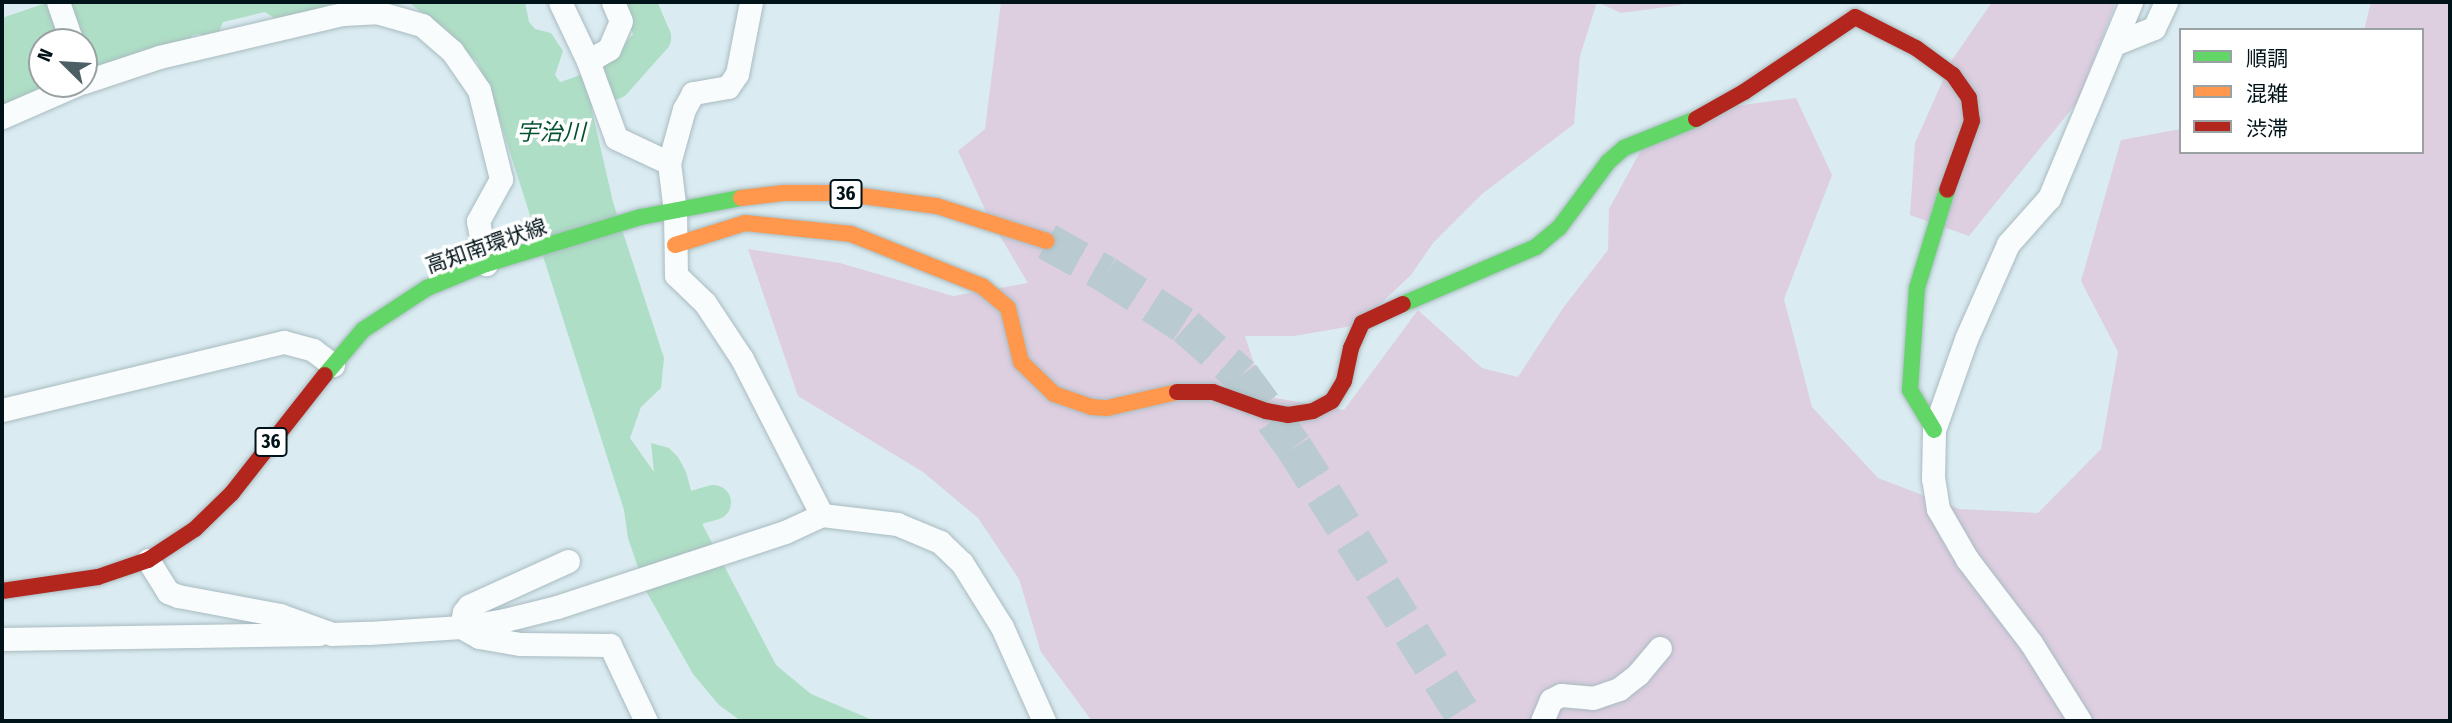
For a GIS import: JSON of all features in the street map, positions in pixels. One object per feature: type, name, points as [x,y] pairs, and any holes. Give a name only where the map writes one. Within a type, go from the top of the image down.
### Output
[{"type":"street","points":[[58,2],[67,28]]},
{"type":"street","points":[[561,2],[588,61],[616,138],[669,163]]},
{"type":"street","points":[[588,61],[609,49],[621,21],[613,2]]},
{"type":"street","points":[[751,2],[737,74],[729,87],[693,93],[684,109],[669,163],[675,211],[676,275],[705,303],[742,359],[822,515]]},
{"type":"street","points":[[2080,721],[2031,643],[1967,559],[1938,509],[1933,479],[1934,430],[1966,339],[2008,244],[2049,198],[2131,2]]},
{"type":"street","points":[[2114,44],[2154,28],[2166,2]]},
{"type":"street","points":[[98,77],[159,57],[343,14],[376,12],[422,25],[452,51],[479,90],[501,179],[478,221],[486,264]]},
{"type":"street","points":[[675,245],[745,223],[851,234],[982,286],[1008,308],[1021,362],[1032,376],[1054,394],[1091,407],[1107,408],[1184,391],[1213,392],[1277,413],[1288,415],[1313,411],[1332,401],[1344,381],[1351,348],[1362,323],[1462,277],[1484,271],[1536,247],[1559,228],[1608,162],[1624,148],[1701,117],[1744,92],[1855,17],[1916,48],[1953,75],[1969,98],[1972,121],[1935,223],[1917,288],[1910,390],[1934,430]]},
{"type":"street","points":[[2,117],[46,98]]},
{"type":"street","name":"高知南環状線","points":[[2,591],[98,577],[148,560],[195,529],[232,493],[363,330],[427,288],[486,264],[642,217],[784,193],[839,194],[937,206],[1047,242]]},
{"type":"street","points":[[2,410],[284,342],[313,350],[333,365]]},
{"type":"street","points":[[2,639],[332,634],[461,627],[505,620],[556,607],[785,532],[822,515],[897,524],[940,542],[962,563],[1002,627],[1044,721]]},
{"type":"street","points":[[148,560],[168,593],[280,615],[332,634]]},
{"type":"street","points":[[461,627],[464,612],[469,606],[568,561]]},
{"type":"street","points":[[461,627],[479,637],[520,644],[610,645],[646,721]]},
{"type":"street","points":[[1542,721],[1551,700],[1561,695],[1592,698],[1619,689],[1638,674],[1660,648]]},
{"type":"shaded area","points":[[1001,2],[1597,2],[1580,56],[1574,124],[1482,194],[1433,243],[1411,275],[1358,325],[1294,336],[1245,336],[1265,396],[1344,410],[1418,310],[1482,368],[1518,377],[1563,308],[1608,250],[1609,209],[1653,128],[1728,107],[1796,98],[1832,175],[1784,299],[1812,407],[1878,478],[1959,509],[2038,513],[2101,449],[2118,352],[2081,281],[2121,140],[2179,129],[2179,154],[2424,154],[2424,28],[2364,28],[2371,2],[2450,2],[2450,721],[1092,721],[1041,652],[1019,579],[978,518],[923,472],[798,396],[748,249],[840,263],[953,296],[1028,283],[988,216],[958,151],[985,129]]},
{"type":"shaded area","points":[[1597,2],[1680,2],[1681,5],[1621,13]]},
{"type":"shaded area","points":[[1992,2],[2116,2],[2078,101],[1969,236],[1910,215],[1915,143],[1952,60]]},
{"type":"water","points":[[49,2],[338,2],[279,21],[265,12],[223,22],[215,42],[200,34],[193,35],[188,43],[98,74],[98,28],[28,28],[28,97],[2,106],[2,18]]},
{"type":"water","name":"宇治川","points":[[382,2],[525,2],[529,22],[535,29],[551,33],[563,51],[555,75],[562,85],[586,85],[613,202],[664,358],[661,388],[641,407],[630,438],[654,472],[651,443],[669,448],[678,457],[686,472],[698,516],[776,665],[811,694],[875,721],[741,721],[719,705],[693,674],[646,591],[628,538],[624,510],[492,96],[477,62],[451,36],[411,4]]},
{"type":"waterway","points":[[563,99],[614,81],[653,37],[638,2]]},
{"type":"waterway","points":[[664,516],[713,502]]},
{"type":"tunnel","points":[[1047,241],[1106,274],[1186,326],[1241,375],[1294,447],[1467,721]]},
{"type":"traffic: fast","points":[[1403,304],[1536,247],[1559,228],[1608,162],[1624,148],[1696,119]]},
{"type":"traffic: fast","points":[[1934,430],[1910,390],[1917,288],[1947,190]]},
{"type":"traffic: fast","points":[[325,375],[363,330],[427,288],[486,264],[641,217],[741,198]]},
{"type":"traffic: slow","points":[[741,198],[784,193],[839,193],[937,206],[1047,241]]},
{"type":"traffic: slow","points":[[675,245],[745,223],[851,234],[982,286],[1008,308],[1021,362],[1054,394],[1091,407],[1107,408],[1177,392]]},
{"type":"traffic: jam","points":[[1696,119],[1744,92],[1855,17],[1916,48],[1953,75],[1969,98],[1972,121],[1947,190]]},
{"type":"traffic: jam","points":[[1177,392],[1213,392],[1266,411],[1288,415],[1313,411],[1332,401],[1344,381],[1351,348],[1362,323],[1403,304]]},
{"type":"traffic: jam","points":[[2,591],[98,577],[148,560],[195,529],[232,493],[325,375]]}]
